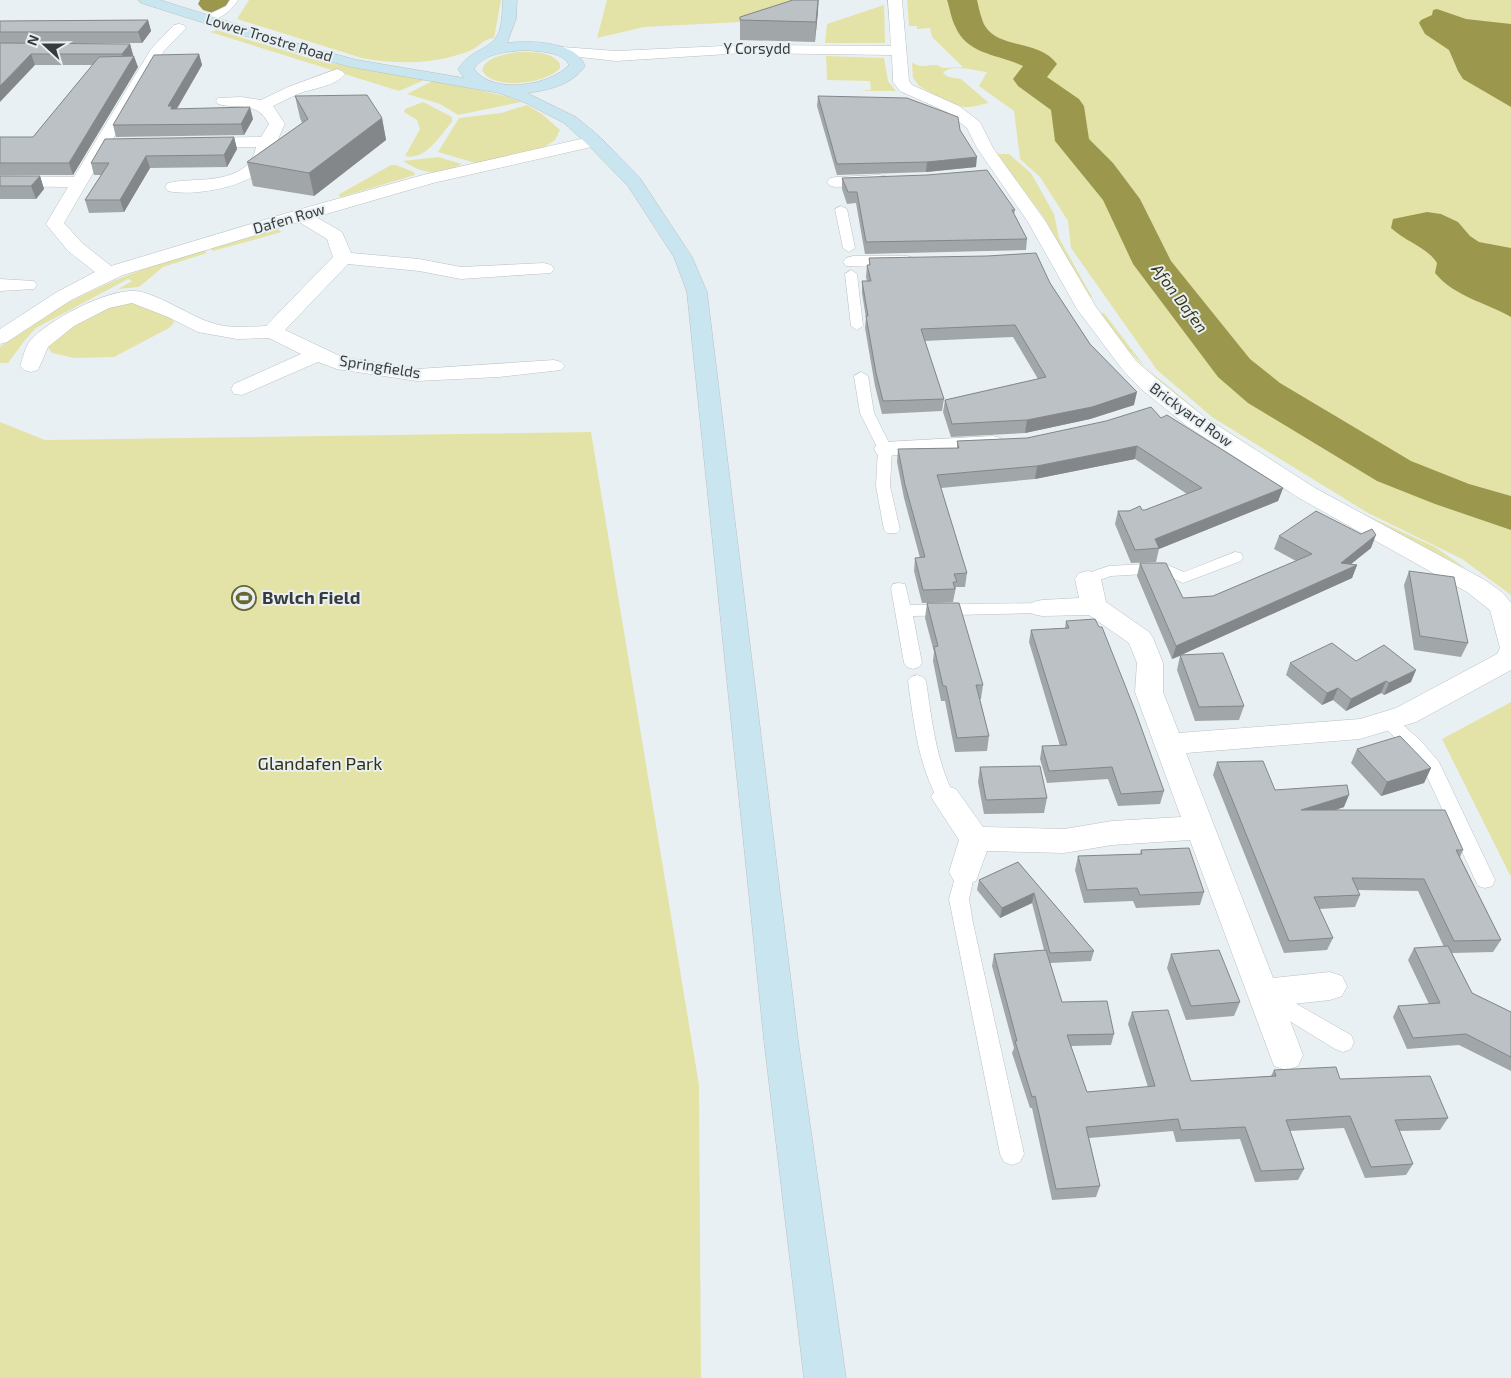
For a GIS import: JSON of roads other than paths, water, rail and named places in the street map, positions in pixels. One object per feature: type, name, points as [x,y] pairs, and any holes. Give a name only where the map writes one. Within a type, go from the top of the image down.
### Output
[{"type":"main road","name":"Lower Trostre Road","points":[[146,0],[348,62],[493,87]]},
{"type":"main road","points":[[510,0],[510,19],[502,40],[468,63],[466,69],[468,76],[475,81],[532,100],[570,120],[594,141],[634,182],[652,207],[684,257],[697,292],[781,1040],[825,1378]]},
{"type":"main road","points":[[510,19],[526,37],[540,47]]},
{"type":"main road","name":"Lower Trostre Road","points":[[394,69],[450,63],[513,47],[540,47],[562,51]]},
{"type":"main road","points":[[562,51],[575,60],[570,97],[570,120]]},
{"type":"main road","points":[[493,87],[518,89],[543,86],[564,79],[575,70]]},
{"type":"street","points":[[895,3],[898,51]]},
{"type":"street","points":[[108,273],[75,248],[55,224],[158,49],[179,28]]},
{"type":"street","points":[[138,49],[158,49]]},
{"type":"street","name":"Y Corsydd","points":[[562,51],[616,56],[744,49],[898,51]]},
{"type":"street","name":"Brickyard Row","points":[[898,51],[901,82],[906,88],[964,116],[974,125],[985,148],[991,173],[1037,222],[1047,257],[1160,406],[1307,493],[1476,586],[1504,610],[1511,644]]},
{"type":"street","name":"Y Corsydd","points":[[575,70],[616,56]]},
{"type":"street","points":[[263,105],[294,90],[326,80],[337,74]]},
{"type":"street","points":[[174,187],[212,185],[238,178],[258,164],[277,124],[272,113],[263,105],[224,101]]},
{"type":"street","name":"Dafen Row","points":[[0,338],[48,304],[108,273],[300,215],[429,179],[594,141]]},
{"type":"street","points":[[180,143],[267,142]]},
{"type":"street","points":[[103,144],[122,144]]},
{"type":"street","points":[[836,182],[896,180]]},
{"type":"street","points":[[0,181],[78,182]]},
{"type":"street","points":[[300,215],[335,236],[343,258]]},
{"type":"street","points":[[343,258],[419,265],[461,273],[544,269]]},
{"type":"street","points":[[272,332],[343,258]]},
{"type":"street","points":[[851,261],[929,261]]},
{"type":"street","points":[[0,285],[14,268]]},
{"type":"street","points":[[0,285],[27,285]]},
{"type":"street","name":"Springfields","points":[[31,366],[38,344],[67,322],[103,303],[134,297],[175,313],[205,328],[237,333],[272,332],[337,362],[417,375],[554,366]]},
{"type":"street","points":[[242,390],[318,354]]},
{"type":"street","points":[[885,449],[1015,442]]},
{"type":"street","points":[[1042,608],[1091,593],[1140,638],[1150,663],[1149,692],[1286,1055]]},
{"type":"street","points":[[1168,744],[1360,729],[1388,722],[1406,715],[1509,660],[1511,652]]},
{"type":"street","points":[[946,797],[975,839]]},
{"type":"street","points":[[975,839],[1064,841],[1112,833],[1200,828]]},
{"type":"street","points":[[965,872],[975,839]]},
{"type":"street","points":[[1262,993],[1330,986]]},
{"type":"lane","points":[[206,19],[229,8],[234,0]]},
{"type":"lane","points":[[841,209],[851,261],[850,291],[855,308],[857,326]]},
{"type":"lane","points":[[861,376],[867,413],[885,449],[882,486],[892,530]]},
{"type":"lane","points":[[1091,593],[1109,572],[1163,568],[1183,578],[1234,556]]},
{"type":"lane","points":[[899,588],[913,663]]},
{"type":"lane","points":[[903,611],[1042,608]]},
{"type":"lane","points":[[917,681],[930,764],[938,784],[946,797]]},
{"type":"lane","points":[[1388,722],[1415,746],[1432,767],[1485,880]]},
{"type":"lane","points":[[965,872],[959,899],[962,923],[1012,1154]]},
{"type":"lane","points":[[1262,993],[1343,1042]]},
{"type":"waterway","name":"Afon Dafen","points":[[213,4],[215,0]]},
{"type":"waterway","name":"Afon Dafen","points":[[962,0],[970,26],[981,39],[989,44],[1025,55],[1041,64],[1029,79],[1067,106],[1072,141],[1100,171],[1121,199],[1153,264],[1234,368],[1264,393],[1394,471],[1452,494],[1504,510],[1511,515]]},
{"type":"place","name":"Bwlch Field","points":[[244,598]]},
{"type":"park label","name":"Glandafen Park","points":[[320,764]]}]
